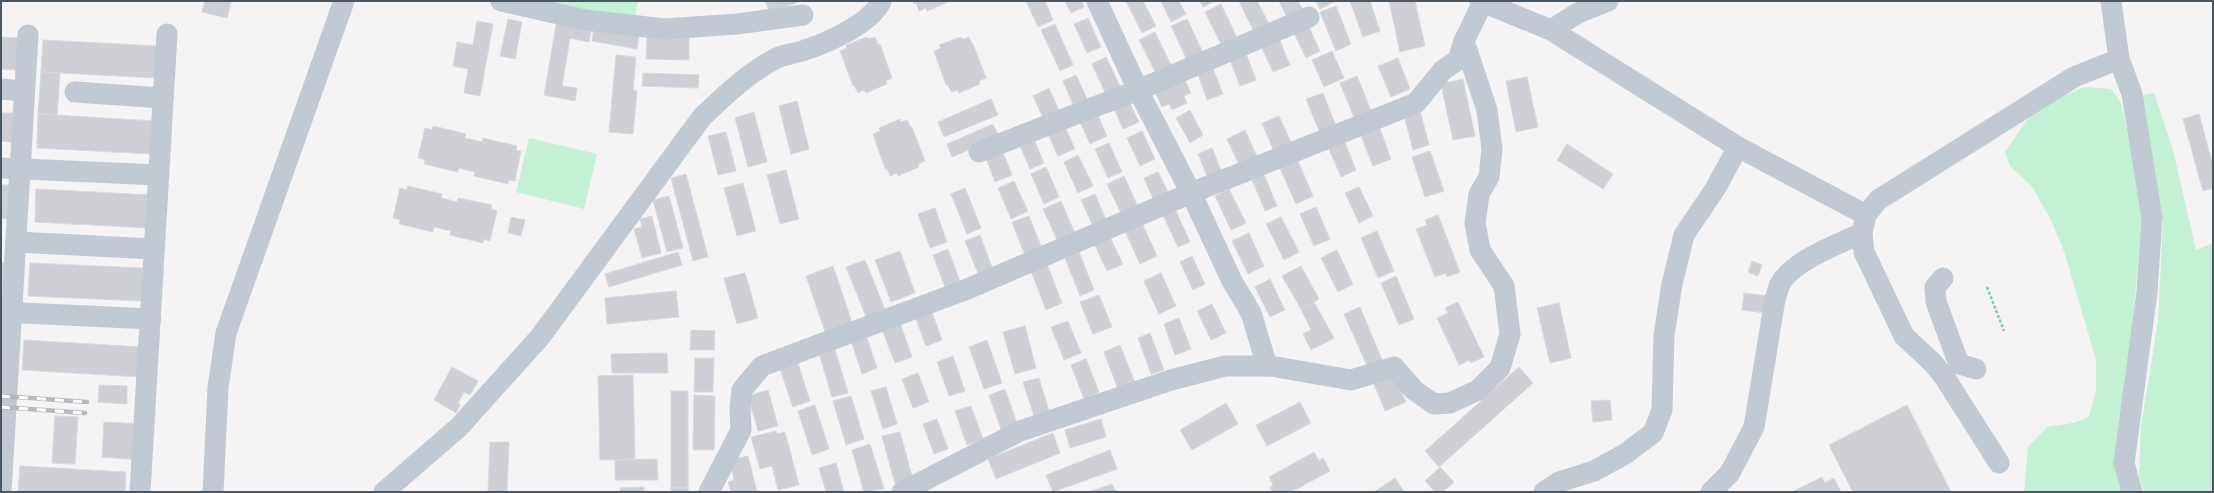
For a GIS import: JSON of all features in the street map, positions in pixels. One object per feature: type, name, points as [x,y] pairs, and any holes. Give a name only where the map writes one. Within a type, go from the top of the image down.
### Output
[{"type":"street","points":[[213,492],[218,388],[226,333],[344,1]]},
{"type":"street","points":[[501,1],[585,20],[665,29],[737,24],[803,15]]},
{"type":"street","points":[[384,492],[458,427],[540,337],[702,117],[712,107],[733,87],[779,57],[832,40],[860,22],[879,6],[881,1]]},
{"type":"street","points":[[1097,1],[1138,90],[1191,193],[1232,282],[1252,313],[1267,366]]},
{"type":"street","points":[[1552,30],[1578,13],[1608,1]]},
{"type":"street","points":[[2111,1],[2119,59],[2132,94],[2152,218],[2147,292],[2124,463],[2132,492]]},
{"type":"street","points":[[709,492],[741,430],[740,408],[742,390],[762,366],[965,290],[1191,193],[1416,103],[1443,70],[1458,60],[1464,41],[1482,2],[1552,30],[1864,224]]},
{"type":"street","points":[[979,152],[1138,90],[1309,17]]},
{"type":"street","points":[[140,492],[167,34]]},
{"type":"street","points":[[1,492],[6,312],[16,242],[10,169],[24,91],[28,35]]},
{"type":"street","points":[[902,492],[1028,429],[1171,380],[1225,366],[1267,366],[1351,380],[1394,367],[1414,390],[1434,404],[1450,403],[1478,390],[1500,368],[1510,334],[1504,286],[1480,250],[1476,223],[1479,194],[1489,177],[1492,149],[1487,110],[1464,41]]},
{"type":"street","points":[[1711,492],[1730,473],[1754,427],[1775,299],[1780,283],[1790,273],[1810,258],[1864,224],[1878,200],[2074,77],[2119,59]]},
{"type":"street","points":[[1,89],[24,91]]},
{"type":"street","points":[[75,92],[163,98]]},
{"type":"street","points":[[1544,492],[1559,482],[1594,470],[1625,454],[1653,434],[1662,410],[1664,335],[1672,284],[1684,235],[1715,189],[1738,147]]},
{"type":"street","points":[[10,169],[159,175]]},
{"type":"street","points":[[1864,224],[1864,252],[1904,336],[1931,361],[1945,378],[1999,463]]},
{"type":"street","points":[[16,242],[154,249]]},
{"type":"street","points":[[1931,361],[1967,367],[1936,302],[1936,288],[1943,278]]},
{"type":"street","points":[[6,312],[151,319]]},
{"type":"path","points":[[1988,286],[2004,331]]},
{"type":"green space","points":[[547,1],[638,1],[634,21]]},
{"type":"green space","points":[[2085,87],[2111,89],[2121,103],[2133,159],[2142,218],[2126,399],[2122,492],[2024,492],[2028,447],[2047,427],[2073,423],[2089,417],[2096,389],[2096,360],[2065,254],[2051,220],[2031,185],[2010,166],[2005,152],[2036,107]]},
{"type":"green space","points":[[2154,93],[2173,150],[2196,250],[2213,243],[2213,492],[2144,492],[2139,476],[2141,426],[2158,321],[2163,222],[2139,96]]},
{"type":"green space","points":[[529,138],[597,154],[584,209],[516,192]]},
{"type":"building","points":[[205,1],[231,1],[227,18],[202,12]]},
{"type":"building","points":[[765,1],[800,1],[771,14]]},
{"type":"building","points":[[913,1],[948,2],[927,11],[926,8],[919,11],[916,3],[914,4]]},
{"type":"building","points":[[1026,1],[1045,1],[1053,20],[1038,27]]},
{"type":"building","points":[[1065,1],[1081,1],[1084,7],[1071,13]]},
{"type":"building","points":[[1126,1],[1143,1],[1156,26],[1142,33]]},
{"type":"building","points":[[1161,1],[1179,1],[1186,14],[1171,22]]},
{"type":"building","points":[[1200,1],[1215,1],[1203,7]]},
{"type":"building","points":[[1239,1],[1257,1],[1270,26],[1255,34]]},
{"type":"building","points":[[1279,1],[1298,1],[1305,14],[1289,21]]},
{"type":"building","points":[[1316,1],[1336,1],[1320,9]]},
{"type":"building","points":[[1350,1],[1370,1],[1380,31],[1363,37]]},
{"type":"building","points":[[1389,1],[1415,1],[1425,46],[1400,52]]},
{"type":"building","points":[[1221,4],[1239,42],[1224,50],[1205,12]]},
{"type":"building","points":[[1336,6],[1351,44],[1336,51],[1320,12]]},
{"type":"building","points":[[1088,18],[1101,47],[1087,53],[1074,24]]},
{"type":"building","points":[[508,19],[522,22],[515,59],[500,56]]},
{"type":"building","points":[[1187,19],[1204,55],[1188,62],[1171,26]]},
{"type":"building","points":[[557,20],[592,26],[589,42],[570,38],[562,86],[577,88],[575,101],[544,95]]},
{"type":"building","points":[[477,21],[493,24],[480,96],[464,93],[468,69],[453,66],[457,42],[473,45]]},
{"type":"building","points":[[1307,23],[1320,51],[1306,58],[1292,29]]},
{"type":"building","points":[[1055,24],[1073,65],[1060,71],[1041,30]]},
{"type":"building","points":[[594,28],[639,36],[637,49],[592,41]]},
{"type":"building","points":[[1155,32],[1173,69],[1158,77],[1139,40]]},
{"type":"building","points":[[647,33],[689,34],[689,60],[646,59]]},
{"type":"building","points":[[1278,36],[1290,65],[1273,72],[1260,44]]},
{"type":"building","points":[[1,37],[19,38],[17,70],[1,69]]},
{"type":"building","points":[[867,37],[868,39],[875,37],[878,45],[880,44],[892,78],[886,81],[887,84],[866,93],[864,90],[858,93],[854,85],[853,86],[840,51],[847,48],[846,45]]},
{"type":"building","points":[[961,37],[962,39],[969,37],[986,78],[979,81],[980,84],[959,93],[958,90],[951,92],[948,85],[946,85],[934,51],[941,48],[939,45]]},
{"type":"building","points":[[43,40],[158,46],[157,78],[41,72]]},
{"type":"building","points":[[1245,51],[1256,80],[1240,86],[1229,57]]},
{"type":"building","points":[[1332,51],[1344,78],[1324,87],[1312,60]]},
{"type":"building","points":[[616,55],[636,57],[633,90],[637,91],[633,134],[609,132]]},
{"type":"building","points":[[1106,57],[1123,93],[1108,99],[1092,64]]},
{"type":"building","points":[[1398,58],[1410,89],[1391,97],[1378,66]]},
{"type":"building","points":[[1212,66],[1223,94],[1207,100],[1197,71]]},
{"type":"building","points":[[41,72],[60,73],[57,116],[38,114]]},
{"type":"building","points":[[643,73],[699,75],[698,88],[642,86]]},
{"type":"building","points":[[1076,75],[1090,105],[1076,111],[1063,81]]},
{"type":"building","points":[[1183,76],[1191,93],[1184,96],[1187,103],[1172,110],[1169,104],[1162,107],[1154,90]]},
{"type":"building","points":[[1357,76],[1372,113],[1355,120],[1340,83]]},
{"type":"building","points":[[1527,77],[1538,127],[1516,132],[1506,81]]},
{"type":"building","points":[[1463,79],[1475,136],[1453,140],[1441,84]]},
{"type":"building","points":[[1049,88],[1061,115],[1045,122],[1033,96]]},
{"type":"building","points":[[1323,93],[1336,126],[1320,133],[1306,99]]},
{"type":"building","points":[[1127,97],[1139,122],[1123,129],[1112,104]]},
{"type":"building","points":[[991,99],[998,115],[944,137],[938,122]]},
{"type":"building","points":[[797,101],[809,149],[791,154],[779,106]]},
{"type":"building","points":[[1190,110],[1203,135],[1190,143],[1176,118]]},
{"type":"building","points":[[1096,111],[1107,136],[1090,144],[1079,119]]},
{"type":"building","points":[[1420,111],[1429,145],[1413,150],[1404,115]]},
{"type":"building","points":[[754,112],[767,162],[748,167],[735,118]]},
{"type":"building","points":[[1,113],[14,113],[12,142],[1,141]]},
{"type":"building","points":[[38,114],[154,121],[152,154],[37,148]]},
{"type":"building","points":[[2199,114],[2213,166],[2213,188],[2203,191],[2183,119]]},
{"type":"building","points":[[1279,116],[1293,146],[1275,154],[1262,123]]},
{"type":"building","points":[[900,119],[901,122],[907,120],[912,127],[925,161],[918,164],[919,167],[898,176],[897,173],[890,176],[887,168],[885,169],[873,134],[880,131],[879,128]]},
{"type":"building","points":[[993,124],[999,137],[952,157],[947,144]]},
{"type":"building","points":[[1064,125],[1075,149],[1058,156],[1047,132]]},
{"type":"building","points":[[433,126],[466,134],[465,138],[482,142],[483,138],[517,146],[516,150],[521,151],[515,181],[509,180],[508,184],[474,176],[475,172],[459,168],[458,172],[424,164],[425,160],[418,158],[425,128],[432,130]]},
{"type":"building","points":[[1379,126],[1391,159],[1373,166],[1360,133]]},
{"type":"building","points":[[1245,130],[1259,161],[1241,169],[1227,139]]},
{"type":"building","points":[[1142,131],[1155,159],[1140,166],[1127,138]]},
{"type":"building","points":[[726,132],[736,171],[718,175],[708,136]]},
{"type":"building","points":[[1033,137],[1044,163],[1030,169],[1019,143]]},
{"type":"building","points":[[1344,140],[1356,170],[1341,177],[1328,147]]},
{"type":"building","points":[[1109,143],[1122,172],[1108,178],[1095,149]]},
{"type":"building","points":[[1567,144],[1613,174],[1603,189],[1557,160]]},
{"type":"building","points":[[1001,147],[1012,175],[995,182],[984,153]]},
{"type":"building","points":[[1212,148],[1223,175],[1209,181],[1198,154]]},
{"type":"building","points":[[1430,151],[1444,191],[1425,197],[1412,157]]},
{"type":"building","points":[[1078,155],[1093,186],[1078,193],[1064,162]]},
{"type":"building","points":[[1297,159],[1313,196],[1296,204],[1279,166]]},
{"type":"building","points":[[1046,167],[1059,197],[1044,204],[1031,174]]},
{"type":"building","points":[[786,170],[799,219],[780,224],[767,175]]},
{"type":"building","points":[[1158,172],[1170,196],[1155,203],[1144,178]]},
{"type":"building","points":[[686,174],[708,257],[693,261],[671,178]]},
{"type":"building","points":[[1264,174],[1277,206],[1265,211],[1252,180]]},
{"type":"building","points":[[1124,176],[1139,209],[1123,217],[1107,184]]},
{"type":"building","points":[[1014,181],[1028,211],[1011,219],[998,188]]},
{"type":"building","points":[[743,183],[756,231],[737,236],[724,188]]},
{"type":"building","points":[[1,185],[10,185],[8,219],[1,218]]},
{"type":"building","points":[[408,186],[442,194],[441,198],[457,202],[458,198],[492,205],[491,209],[497,211],[490,241],[484,239],[483,243],[450,235],[451,231],[434,227],[433,232],[399,224],[400,220],[393,218],[400,188],[407,190]]},
{"type":"building","points":[[1359,187],[1373,216],[1359,223],[1345,193]]},
{"type":"building","points":[[965,188],[981,228],[967,234],[951,194]]},
{"type":"building","points":[[36,189],[151,195],[149,228],[35,222]]},
{"type":"building","points":[[1229,189],[1246,223],[1231,230],[1215,196]]},
{"type":"building","points":[[1095,194],[1107,222],[1094,228],[1081,200]]},
{"type":"building","points":[[669,196],[683,248],[667,252],[653,200]]},
{"type":"building","points":[[1061,201],[1077,238],[1060,246],[1043,209]]},
{"type":"building","points":[[1316,207],[1330,239],[1314,246],[1300,214]]},
{"type":"building","points":[[935,208],[947,242],[930,248],[918,214]]},
{"type":"building","points":[[1175,209],[1190,242],[1178,247],[1163,215]]},
{"type":"building","points":[[1438,215],[1460,272],[1447,277],[1446,273],[1435,277],[1416,229],[1427,225],[1425,220]]},
{"type":"building","points":[[652,216],[661,253],[642,258],[634,229],[642,227],[640,219]]},
{"type":"building","points":[[1029,216],[1043,251],[1026,258],[1012,222]]},
{"type":"building","points":[[511,217],[525,220],[521,236],[508,233]]},
{"type":"building","points":[[1281,217],[1299,252],[1284,260],[1266,224]]},
{"type":"building","points":[[1142,223],[1157,256],[1140,264],[1125,231]]},
{"type":"building","points":[[1377,231],[1394,271],[1378,278],[1361,238]]},
{"type":"building","points":[[1249,233],[1264,266],[1248,274],[1232,241]]},
{"type":"building","points":[[980,235],[993,270],[979,276],[965,241]]},
{"type":"building","points":[[1109,235],[1123,264],[1107,271],[1094,243]]},
{"type":"building","points":[[948,249],[961,284],[946,290],[933,255]]},
{"type":"building","points":[[1337,250],[1353,284],[1338,292],[1321,258]]},
{"type":"building","points":[[900,251],[915,293],[891,302],[875,260]]},
{"type":"building","points":[[678,252],[682,265],[609,287],[605,274]]},
{"type":"building","points":[[1079,252],[1094,290],[1080,296],[1065,258]]},
{"type":"building","points":[[1192,256],[1205,284],[1193,290],[1180,262]]},
{"type":"building","points":[[865,260],[886,312],[867,319],[846,267]]},
{"type":"building","points":[[1752,261],[1762,265],[1758,276],[1748,272]]},
{"type":"building","points":[[1,263],[4,263],[2,293],[1,293]]},
{"type":"building","points":[[30,263],[143,268],[142,301],[28,296]]},
{"type":"building","points":[[1047,264],[1062,303],[1046,310],[1031,271]]},
{"type":"building","points":[[833,266],[854,328],[827,337],[806,276]]},
{"type":"building","points":[[1301,266],[1319,299],[1301,309],[1282,276]]},
{"type":"building","points":[[745,273],[758,318],[737,324],[724,278]]},
{"type":"building","points":[[1161,273],[1176,306],[1159,314],[1144,281]]},
{"type":"building","points":[[1396,276],[1414,319],[1399,325],[1381,283]]},
{"type":"building","points":[[1270,279],[1285,310],[1270,317],[1255,287]]},
{"type":"building","points":[[676,291],[679,317],[607,324],[605,298]]},
{"type":"building","points":[[1744,293],[1768,296],[1766,313],[1742,310]]},
{"type":"building","points":[[1099,295],[1112,327],[1093,334],[1080,302]]},
{"type":"building","points":[[1314,302],[1334,338],[1311,350],[1303,334],[1311,330],[1301,309]]},
{"type":"building","points":[[1458,302],[1484,357],[1471,363],[1469,360],[1459,365],[1437,318],[1448,313],[1445,308]]},
{"type":"building","points":[[1559,303],[1571,358],[1550,363],[1537,308]]},
{"type":"building","points":[[1212,304],[1226,333],[1211,340],[1197,311]]},
{"type":"building","points":[[930,307],[942,340],[926,346],[914,313]]},
{"type":"building","points":[[1360,307],[1383,362],[1368,368],[1344,314]]},
{"type":"building","points":[[1179,318],[1191,349],[1175,355],[1164,324]]},
{"type":"building","points":[[899,320],[912,357],[895,363],[881,327]]},
{"type":"building","points":[[1068,321],[1081,353],[1064,360],[1051,327]]},
{"type":"building","points":[[1025,326],[1036,368],[1015,374],[1003,332]]},
{"type":"building","points":[[691,330],[715,331],[714,350],[690,350]]},
{"type":"building","points":[[1150,333],[1164,370],[1151,374],[1138,338]]},
{"type":"building","points":[[866,335],[877,368],[862,374],[851,340]]},
{"type":"building","points":[[24,340],[142,347],[140,377],[22,370]]},
{"type":"building","points":[[987,340],[1002,383],[984,389],[969,347]]},
{"type":"building","points":[[1120,345],[1135,383],[1118,389],[1104,352]]},
{"type":"building","points":[[834,346],[848,393],[832,397],[818,350]]},
{"type":"building","points":[[667,353],[668,373],[612,373],[611,354]]},
{"type":"building","points":[[953,356],[965,391],[949,396],[937,362]]},
{"type":"building","points":[[796,357],[810,401],[793,407],[778,363]]},
{"type":"building","points":[[695,358],[714,358],[713,392],[694,392]]},
{"type":"building","points":[[1086,359],[1099,392],[1084,399],[1071,365]]},
{"type":"building","points":[[452,367],[478,381],[470,395],[464,392],[458,403],[460,405],[456,413],[434,400]]},
{"type":"building","points":[[1519,367],[1533,383],[1439,467],[1425,451]]},
{"type":"building","points":[[918,373],[929,402],[913,408],[902,379]]},
{"type":"building","points":[[1393,373],[1406,402],[1385,411],[1373,382]]},
{"type":"building","points":[[633,375],[635,459],[600,460],[598,376]]},
{"type":"building","points":[[1039,378],[1049,411],[1034,416],[1023,382]]},
{"type":"building","points":[[99,385],[127,386],[127,404],[98,402]]},
{"type":"building","points":[[886,387],[897,424],[883,429],[871,391]]},
{"type":"building","points":[[1005,389],[1018,426],[1002,432],[989,395]]},
{"type":"building","points":[[768,390],[778,426],[758,431],[748,396]]},
{"type":"building","points":[[671,391],[688,391],[688,488],[671,488]]},
{"type":"building","points":[[694,395],[715,396],[714,450],[693,450]]},
{"type":"building","points":[[851,396],[864,439],[846,445],[833,401]]},
{"type":"building","points":[[1610,400],[1612,420],[1593,422],[1591,401]]},
{"type":"building","points":[[1300,402],[1311,423],[1267,446],[1256,425]]},
{"type":"building","points":[[1226,403],[1238,424],[1192,450],[1180,430]]},
{"type":"building","points":[[815,405],[829,449],[812,455],[798,411]]},
{"type":"building","points":[[1907,405],[1951,492],[1853,492],[1829,445]]},
{"type":"building","points":[[971,406],[983,439],[967,445],[955,411]]},
{"type":"building","points":[[55,416],[78,417],[75,464],[52,463]]},
{"type":"building","points":[[937,419],[948,449],[934,454],[923,424]]},
{"type":"building","points":[[1101,419],[1106,437],[1070,448],[1065,430]]},
{"type":"building","points":[[104,422],[143,424],[141,460],[102,457]]},
{"type":"building","points":[[776,431],[777,434],[785,432],[799,485],[778,490],[772,466],[760,469],[751,437]]},
{"type":"building","points":[[900,432],[913,480],[895,484],[882,436]]},
{"type":"building","points":[[1053,433],[1060,453],[996,479],[988,459]]},
{"type":"building","points":[[490,442],[509,442],[507,492],[488,492]]},
{"type":"building","points":[[870,444],[884,489],[864,492],[852,450]]},
{"type":"building","points":[[1110,450],[1117,469],[1053,492],[1046,475]]},
{"type":"building","points":[[1314,452],[1319,461],[1323,458],[1330,471],[1291,492],[1272,492],[1270,487],[1273,485],[1269,477]]},
{"type":"building","points":[[748,456],[757,492],[731,492],[728,482],[734,480],[730,460]]},
{"type":"building","points":[[657,459],[658,480],[615,480],[615,460]]},
{"type":"building","points":[[836,463],[844,492],[826,492],[819,468]]},
{"type":"building","points":[[20,466],[126,472],[125,492],[18,492]]},
{"type":"building","points":[[1440,467],[1454,482],[1443,492],[1435,492],[1425,481]]},
{"type":"building","points":[[1822,477],[1825,483],[1834,478],[1841,492],[1792,492]]},
{"type":"building","points":[[1395,478],[1404,492],[1374,492]]},
{"type":"building","points":[[1112,484],[1116,492],[1089,492]]},
{"type":"building","points":[[644,487],[644,492],[620,492],[620,488]]},
{"type":"building","points":[[671,488],[688,488],[688,492],[671,492]]},
{"type":"railway","points":[[1,396],[87,402]]},
{"type":"railway","points":[[1,407],[85,413]]}]
